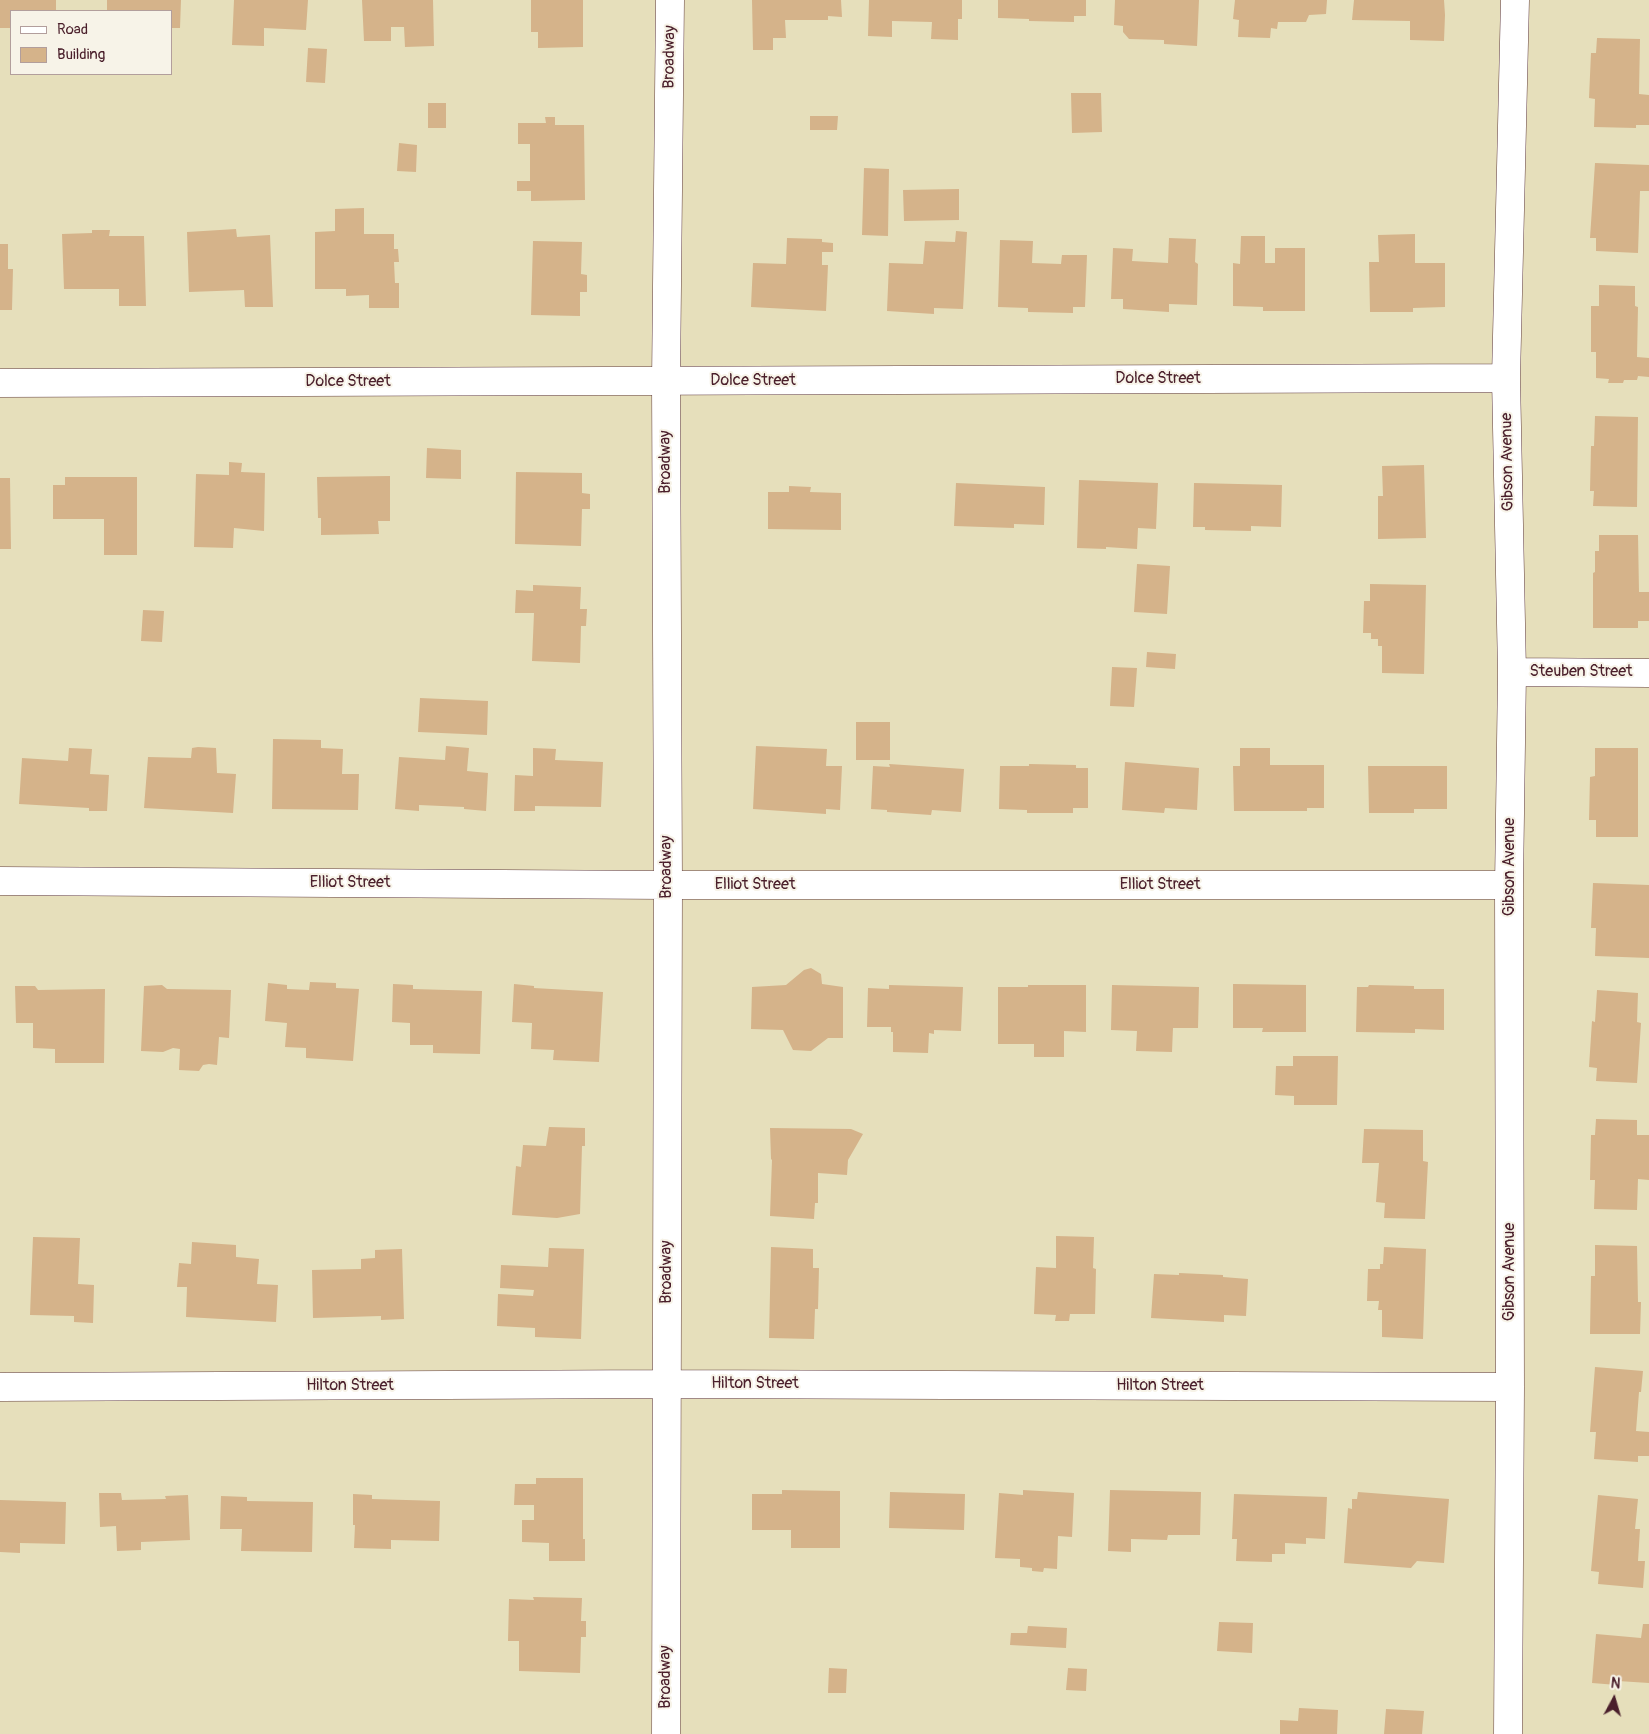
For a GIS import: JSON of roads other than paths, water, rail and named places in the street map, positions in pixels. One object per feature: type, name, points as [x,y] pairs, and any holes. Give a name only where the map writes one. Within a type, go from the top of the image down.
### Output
[{"type":"street","name":"Broadway","points":[[666,1734],[668,885],[666,381],[670,0]]},
{"type":"street","name":"Gibson Avenue","points":[[1508,1734],[1512,672],[1506,378],[1515,0]]},
{"type":"street","name":"Dolce Street","points":[[0,383],[1506,378]]},
{"type":"street","name":"Steuben Street","points":[[1512,672],[1649,673]]},
{"type":"street","name":"Elliot Street","points":[[0,881],[668,885],[1510,885]]},
{"type":"street","name":"Hilton Street","points":[[0,1387],[667,1384],[1510,1387]]}]
